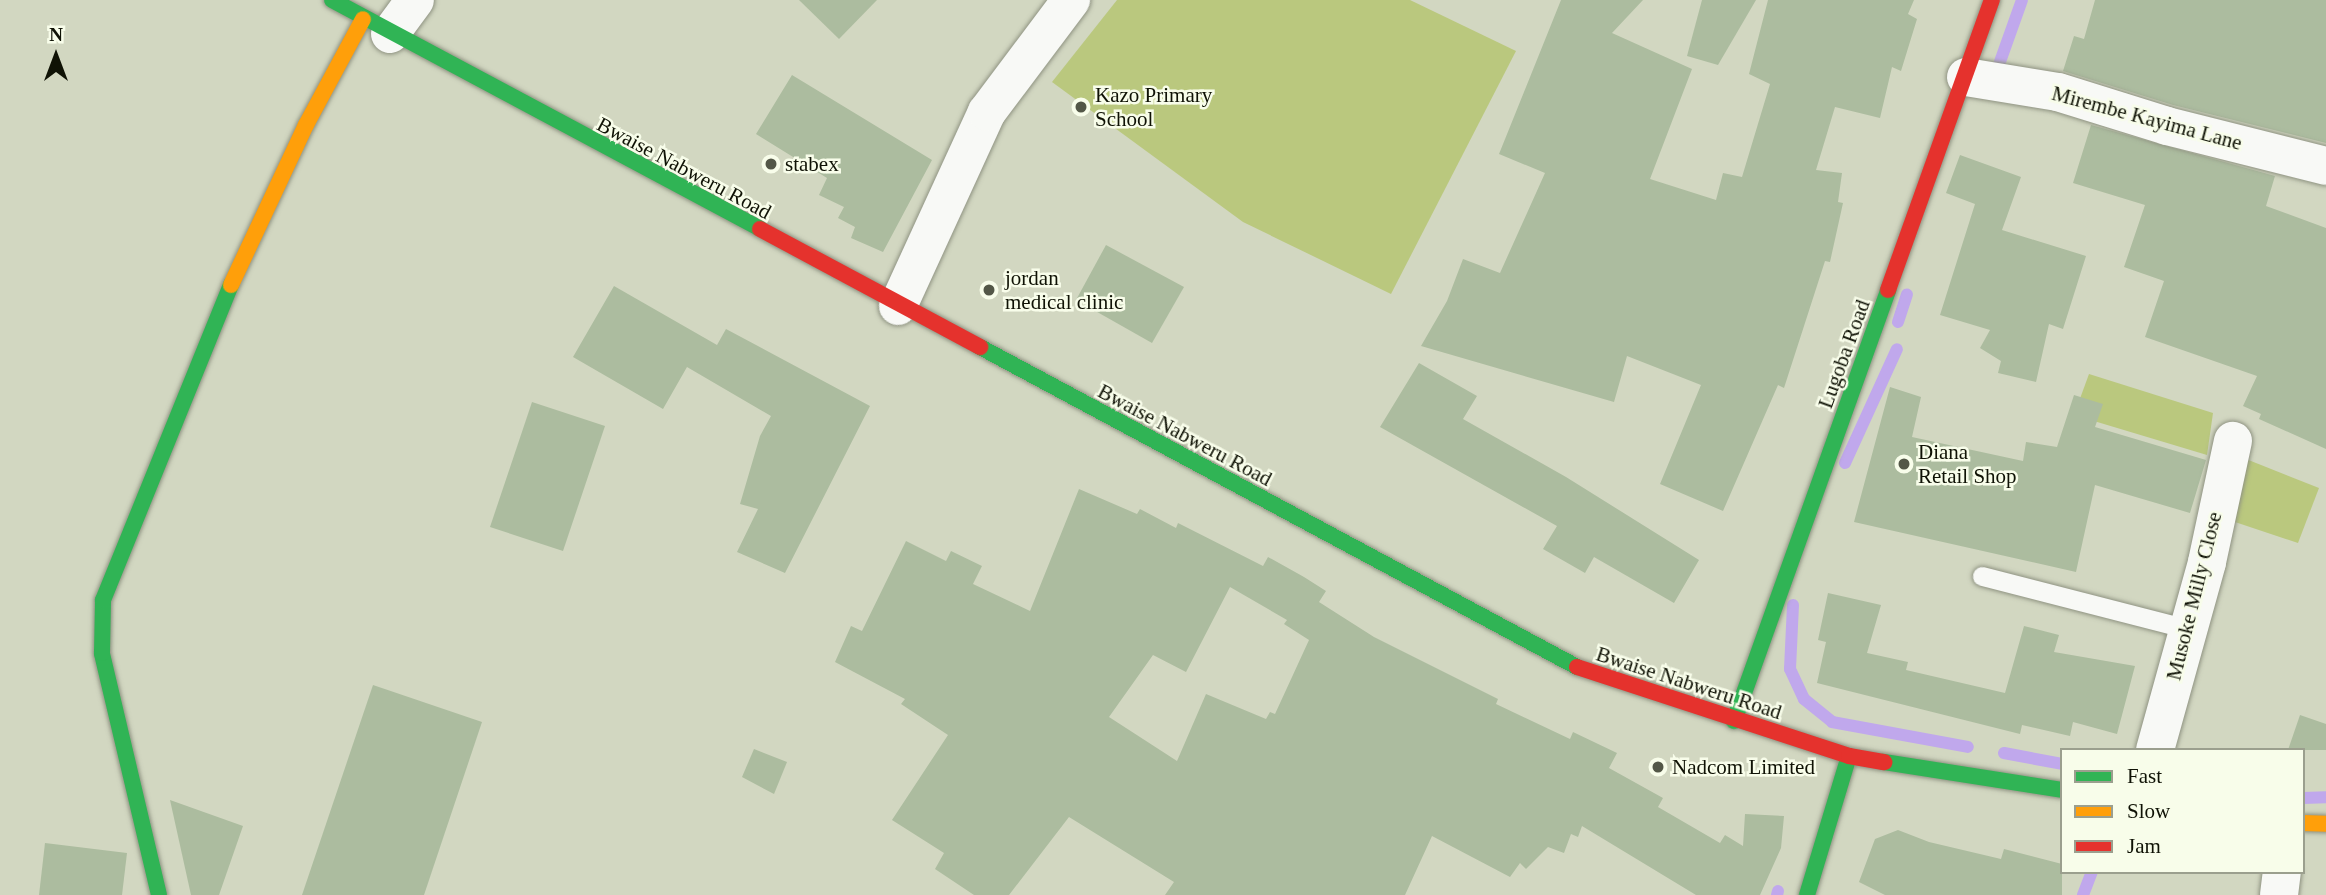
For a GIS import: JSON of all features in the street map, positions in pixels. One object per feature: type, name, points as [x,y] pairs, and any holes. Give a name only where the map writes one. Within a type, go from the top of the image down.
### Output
[{"type":"main road","name":"Bwaise Nabweru Road","points":[[332,0],[377,27],[1582,670],[1849,756],[2060,790]]},
{"type":"main road","name":"Lugoba Road","points":[[1734,721],[1992,0]]},
{"type":"main road","points":[[159,895],[102,653],[103,600],[212,324],[306,125],[377,27]]},
{"type":"main road","points":[[1807,895],[1849,756]]},
{"type":"main road","points":[[2305,823],[2326,824]]},
{"type":"street","points":[[377,27],[415,0]]},
{"type":"street","points":[[898,306],[987,112],[1071,0]]},
{"type":"street","name":"Mirembe Kayima Lane","points":[[1966,77],[2057,92],[2167,126],[2326,166]]},
{"type":"street","name":"Musoke Milly Close","points":[[2156,748],[2189,629],[2233,441]]},
{"type":"street","points":[[2279,895],[2281,874]]},
{"type":"lane","points":[[1982,576],[2189,629]]},
{"type":"green space","points":[[1117,0],[1410,0],[1516,51],[1391,294],[1243,222],[1052,82]]},
{"type":"green space","points":[[2089,374],[2213,413],[2207,455],[2074,415]]},
{"type":"green space","points":[[2246,459],[2319,488],[2298,543],[2229,520]]},
{"type":"building","points":[[799,0],[877,0],[839,39]]},
{"type":"building","points":[[1561,0],[1643,0],[1612,33],[1692,69],[1650,179],[1716,200],[1723,173],[1742,177],[1770,84],[1749,74],[1768,0],[1914,0],[1908,14],[1917,19],[1901,71],[1892,67],[1880,118],[1835,107],[1816,170],[1842,173],[1838,202],[1843,203],[1830,262],[1825,261],[1784,388],[1778,385],[1723,511],[1660,484],[1701,385],[1627,356],[1614,402],[1421,346],[1447,301],[1463,259],[1500,273],[1545,173],[1499,154]]},
{"type":"building","points":[[1702,0],[1756,0],[1718,65],[1687,56]]},
{"type":"building","points":[[2095,0],[2326,0],[2326,143],[2173,105],[2063,71],[2074,36],[2084,39]]},
{"type":"building","points":[[792,75],[932,160],[883,252],[851,238],[855,227],[838,218],[844,207],[819,195],[827,178],[756,134]]},
{"type":"building","points":[[2091,125],[2275,176],[2266,206],[2326,228],[2326,449],[2259,419],[2261,414],[2243,406],[2257,376],[2145,337],[2164,281],[2124,267],[2145,205],[2073,183]]},
{"type":"building","points":[[1960,155],[2021,177],[2002,230],[2086,256],[2063,329],[2049,324],[2036,382],[1998,373],[2001,361],[1980,348],[1990,330],[1940,315],[1975,204],[1946,193]]},
{"type":"building","points":[[1106,245],[1184,287],[1152,343],[1076,300]]},
{"type":"building","points":[[614,286],[717,345],[726,329],[870,406],[785,573],[737,552],[758,509],[740,504],[760,436],[771,416],[687,367],[663,409],[573,357]]},
{"type":"building","points":[[1419,363],[1477,396],[1463,419],[1566,477],[1699,560],[1674,603],[1594,557],[1585,573],[1543,549],[1557,526],[1380,427]]},
{"type":"building","points":[[1890,387],[1921,397],[1912,437],[2023,461],[2026,442],[2057,447],[2074,395],[2103,404],[2095,427],[2206,460],[2190,513],[2095,485],[2076,572],[1854,522]]},
{"type":"building","points":[[532,402],[605,426],[563,551],[490,527]]},
{"type":"building","points":[[1079,489],[1137,514],[1140,509],[1176,528],[1178,523],[1263,566],[1268,557],[1326,591],[1319,602],[1374,637],[1498,699],[1496,704],[1570,739],[1573,732],[1617,753],[1609,768],[1663,798],[1658,807],[1720,843],[1725,835],[1743,846],[1745,814],[1784,816],[1781,848],[1760,895],[1696,895],[1582,826],[1578,837],[1571,834],[1564,853],[1548,847],[1526,869],[1520,863],[1510,877],[1432,836],[1405,895],[1165,895],[1174,882],[1069,817],[1009,895],[974,895],[935,869],[944,853],[892,820],[948,735],[901,704],[905,699],[835,662],[851,626],[862,631],[906,541],[946,561],[951,551],[982,566],[973,584],[1030,611]],"holes":[[[1230,587],[1287,620],[1284,624],[1309,640],[1275,714],[1270,712],[1266,719],[1206,694],[1177,761],[1109,717],[1153,655],[1186,672]]]},
{"type":"building","points":[[1828,593],[1881,605],[1867,653],[1908,662],[1906,670],[2005,693],[2024,626],[2059,635],[2054,652],[2135,666],[2117,734],[2073,722],[2070,736],[2022,725],[2020,734],[1817,683],[1826,642],[1818,640]]},
{"type":"building","points":[[373,685],[482,722],[424,895],[302,895]]},
{"type":"building","points":[[2300,715],[2326,724],[2326,750],[2289,748]]},
{"type":"building","points":[[754,749],[787,762],[774,794],[742,777]]},
{"type":"building","points":[[170,800],[243,826],[219,895],[191,895]]},
{"type":"building","points":[[1898,830],[1929,842],[2001,859],[2004,849],[2060,863],[2062,895],[1885,895],[1859,882],[1875,839]]},
{"type":"building","points":[[45,843],[127,853],[122,895],[39,895]]},
{"type":"waterway","points":[[2000,75],[1996,73],[2022,0]]},
{"type":"waterway","points":[[1898,322],[1907,294]]},
{"type":"waterway","points":[[1845,463],[1897,349]]},
{"type":"waterway","points":[[1793,605],[1790,669],[1804,699],[1832,722],[1968,747]]},
{"type":"waterway","points":[[2004,753],[2060,764]]},
{"type":"waterway","points":[[2305,798],[2326,797]]},
{"type":"waterway","points":[[2083,895],[2091,874]]},
{"type":"waterway","points":[[1777,895],[1778,891]]},
{"type":"traffic: fast","points":[[332,0],[760,229]]},
{"type":"traffic: fast","points":[[159,895],[102,653],[103,600],[231,285]]},
{"type":"traffic: fast","points":[[1734,721],[1888,290]]},
{"type":"traffic: fast","points":[[980,347],[1577,667]]},
{"type":"traffic: fast","points":[[1807,895],[1849,756]]},
{"type":"traffic: fast","points":[[1884,762],[2060,790]]},
{"type":"traffic: slow","points":[[231,285],[306,125],[363,19]]},
{"type":"traffic: slow","points":[[2305,823],[2326,824]]},
{"type":"traffic: jam","points":[[1888,290],[1992,0]]},
{"type":"traffic: jam","points":[[760,229],[980,347]]},
{"type":"traffic: jam","points":[[1577,667],[1849,756],[1884,762]]},
{"type":"place","name":"Kazo Primary School","points":[[1081,107]]},
{"type":"place","name":"stabex","points":[[771,164]]},
{"type":"place","name":"jordan medical clinic","points":[[989,290]]},
{"type":"place","name":"Diana Retail Shop","points":[[1904,464]]},
{"type":"place","name":"Nadcom Limited","points":[[1658,767]]}]
